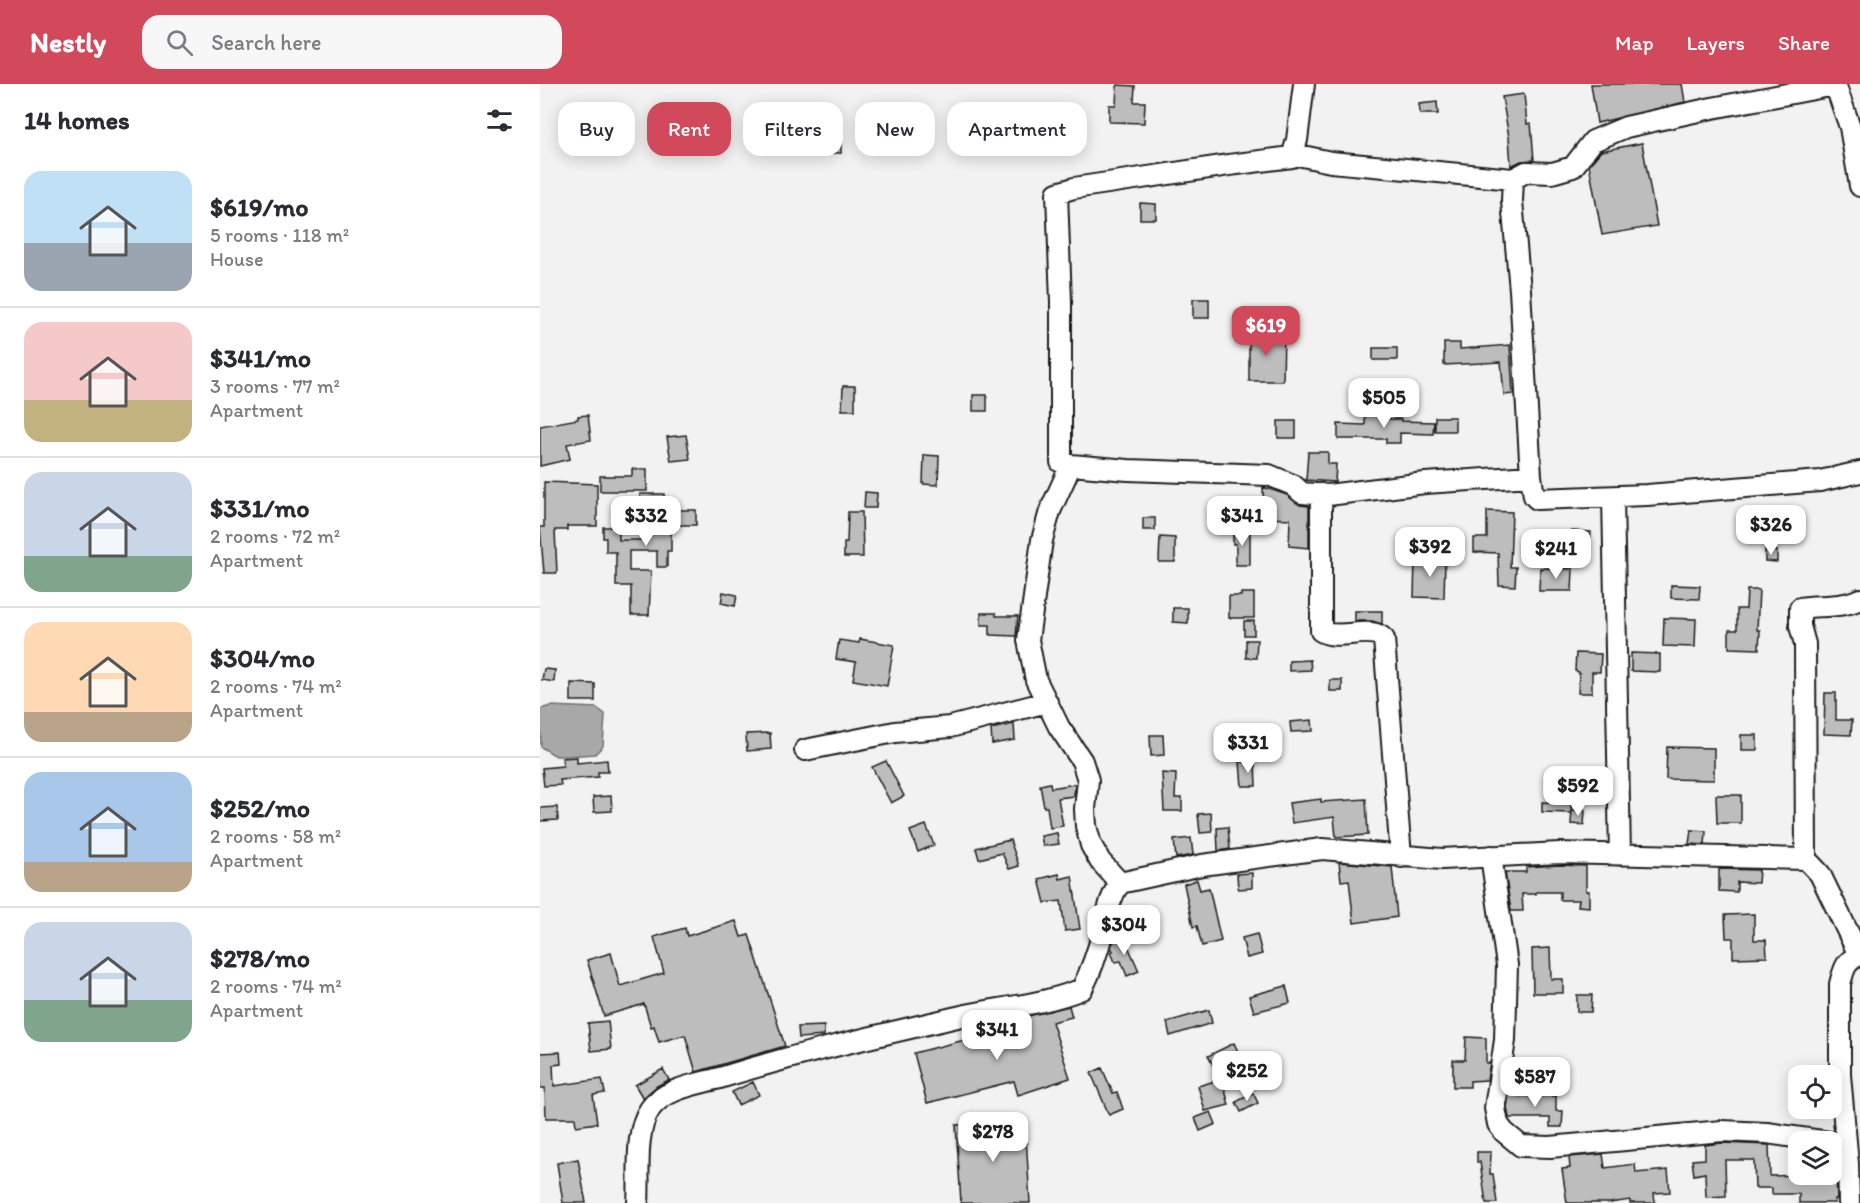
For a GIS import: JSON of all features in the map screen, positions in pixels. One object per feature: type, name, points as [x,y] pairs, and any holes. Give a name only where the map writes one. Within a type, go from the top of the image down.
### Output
[{"type":"street","points":[[1304,84],[1297,140],[1292,157],[1074,188],[1057,193],[1061,302],[1061,462],[1128,470],[1269,476],[1293,485],[1302,493],[1321,494],[1425,483],[1531,476]]},
{"type":"street","points":[[1293,154],[1331,162],[1513,179],[1526,172],[1552,173],[1573,167],[1593,141],[1626,127],[1835,85],[1850,127],[1860,186]]},
{"type":"street","points":[[1513,179],[1512,201],[1521,300],[1531,476],[1534,496],[1537,499],[1613,497],[1820,481],[1860,472]]},
{"type":"street","points":[[1071,465],[1050,511],[1042,540],[1028,640],[1036,680],[1059,727],[1082,761],[1088,780],[1085,809],[1086,826],[1091,845],[1100,861],[1120,883]]},
{"type":"street","points":[[1321,494],[1321,631],[1339,635],[1373,633],[1380,634],[1384,639],[1401,857]]},
{"type":"street","points":[[1613,497],[1620,855]]},
{"type":"street","points":[[1836,1131],[1840,984],[1843,970],[1850,959],[1860,955],[1820,874],[1806,859],[1805,644],[1800,626],[1800,608],[1837,606],[1860,599]]},
{"type":"street","points":[[805,750],[895,732],[950,727],[1047,702]]},
{"type":"street","points":[[638,1203],[640,1132],[649,1110],[661,1098],[684,1088],[799,1054],[986,1011],[1062,997],[1082,989],[1090,974],[1113,893],[1120,883],[1191,867],[1322,849],[1442,859],[1559,853],[1806,859]]},
{"type":"street","points":[[1491,856],[1507,965],[1504,1040],[1495,1108],[1498,1124],[1504,1132],[1521,1146],[1551,1147],[1722,1131],[1788,1135]]},
{"type":"street","points":[[1842,1170],[1849,1203]]},
{"type":"shaded area","points":[[551,706],[597,708],[605,714],[603,746],[595,754],[566,756],[556,756],[541,747],[540,709]]},
{"type":"building","points":[[1591,84],[1682,84],[1685,102],[1597,123]]},
{"type":"building","points":[[1117,85],[1135,86],[1134,102],[1145,102],[1144,123],[1109,122],[1109,105],[1116,105]]},
{"type":"building","points":[[1524,94],[1527,124],[1531,123],[1534,160],[1521,161],[1511,166],[1502,97]]},
{"type":"building","points":[[1437,102],[1438,114],[1420,114],[1419,104]]},
{"type":"building","points":[[1642,143],[1657,226],[1602,235],[1589,165],[1601,151]]},
{"type":"building","points":[[1140,203],[1156,204],[1156,219],[1140,219]]},
{"type":"building","points":[[1193,299],[1209,299],[1209,318],[1193,318]]},
{"type":"building","points":[[1249,334],[1284,334],[1283,381],[1249,381]]},
{"type":"building","points":[[1444,343],[1460,343],[1460,349],[1510,345],[1513,394],[1504,395],[1501,362],[1444,365]]},
{"type":"building","points":[[1373,348],[1397,348],[1397,360],[1373,360]]},
{"type":"building","points":[[843,386],[855,386],[855,410],[842,410]]},
{"type":"building","points":[[973,395],[987,395],[987,411],[973,411]]},
{"type":"building","points":[[588,415],[591,440],[567,444],[570,459],[540,466],[540,426]]},
{"type":"building","points":[[1365,415],[1383,416],[1383,419],[1401,419],[1401,421],[1434,422],[1433,434],[1400,433],[1400,443],[1386,443],[1386,439],[1338,439],[1338,424],[1365,425]]},
{"type":"building","points":[[1435,417],[1455,417],[1455,431],[1435,431]]},
{"type":"building","points":[[1278,421],[1296,421],[1296,438],[1278,438]]},
{"type":"building","points":[[686,435],[690,459],[671,461],[667,437]]},
{"type":"building","points":[[1308,452],[1328,452],[1328,464],[1336,464],[1335,482],[1306,480]]},
{"type":"building","points":[[924,455],[939,456],[938,485],[923,484]]},
{"type":"building","points":[[632,469],[647,469],[647,491],[600,491],[600,476],[632,476]]},
{"type":"building","points":[[544,482],[597,484],[597,526],[567,526],[567,530],[555,530],[557,573],[544,573],[540,527],[544,527]]},
{"type":"building","points":[[1263,487],[1287,495],[1300,505],[1309,506],[1309,548],[1289,546],[1290,519],[1264,518]]},
{"type":"building","points":[[865,492],[877,493],[876,508],[864,508]]},
{"type":"building","points":[[640,494],[664,494],[664,510],[696,510],[696,525],[671,525],[671,551],[667,551],[667,567],[657,567],[657,551],[629,551],[629,571],[651,571],[649,615],[631,615],[631,586],[616,586],[616,552],[606,552],[603,527],[619,527],[619,540],[643,540],[643,506],[640,506]]},
{"type":"building","points":[[1487,511],[1512,512],[1510,567],[1516,567],[1515,586],[1499,585],[1498,553],[1474,552],[1474,538],[1487,538]]},
{"type":"building","points":[[848,512],[862,512],[863,557],[844,557]]},
{"type":"building","points":[[1143,518],[1155,518],[1155,530],[1143,530]]},
{"type":"building","points":[[1233,531],[1250,531],[1250,565],[1236,565],[1236,544],[1233,544]]},
{"type":"building","points":[[1572,531],[1591,532],[1590,546],[1572,546]]},
{"type":"building","points":[[1160,537],[1175,538],[1175,562],[1159,562]]},
{"type":"building","points":[[1536,537],[1554,537],[1553,548],[1535,548]]},
{"type":"building","points":[[1765,550],[1777,551],[1777,562],[1765,561]]},
{"type":"building","points":[[1415,559],[1445,559],[1444,598],[1414,597]]},
{"type":"building","points":[[1540,568],[1573,569],[1572,591],[1539,591]]},
{"type":"building","points":[[1671,585],[1700,586],[1699,599],[1671,598]]},
{"type":"building","points":[[1747,590],[1759,590],[1757,630],[1760,630],[1759,649],[1729,648],[1729,630],[1737,630],[1737,609],[1746,609]]},
{"type":"building","points":[[723,592],[737,595],[735,606],[721,603]]},
{"type":"building","points":[[1241,593],[1254,593],[1254,618],[1229,618],[1229,596],[1241,596]]},
{"type":"building","points":[[1173,608],[1188,608],[1188,623],[1173,622]]},
{"type":"building","points":[[1355,611],[1382,611],[1382,624],[1372,621],[1355,621]]},
{"type":"building","points":[[981,613],[1018,616],[1016,636],[990,635],[990,625],[981,625]]},
{"type":"building","points":[[1664,618],[1696,619],[1695,647],[1663,646]]},
{"type":"building","points":[[1244,621],[1254,621],[1254,635],[1244,635]]},
{"type":"building","points":[[860,639],[894,645],[887,686],[853,680],[856,662],[836,659],[839,640],[859,643]]},
{"type":"building","points":[[1246,640],[1257,640],[1256,658],[1246,658]]},
{"type":"building","points":[[1576,653],[1601,654],[1600,672],[1592,672],[1592,693],[1578,693],[1579,672],[1575,671]]},
{"type":"building","points":[[1631,653],[1660,654],[1660,672],[1631,671]]},
{"type":"building","points":[[1310,660],[1311,670],[1289,671],[1289,661]]},
{"type":"building","points":[[544,669],[555,670],[554,682],[542,680]]},
{"type":"building","points":[[1330,680],[1342,680],[1342,691],[1330,691]]},
{"type":"building","points":[[571,683],[595,684],[595,701],[571,701]]},
{"type":"building","points":[[1825,693],[1836,693],[1836,720],[1852,720],[1851,735],[1824,734]]},
{"type":"building","points":[[1312,720],[1313,731],[1291,732],[1290,722]]},
{"type":"building","points":[[1014,724],[1015,740],[992,744],[991,729]]},
{"type":"building","points":[[770,733],[771,749],[747,751],[746,734]]},
{"type":"building","points":[[1150,735],[1163,735],[1164,755],[1151,756]]},
{"type":"building","points":[[1741,735],[1757,735],[1757,750],[1741,750]]},
{"type":"building","points":[[1667,747],[1714,748],[1714,780],[1666,779]]},
{"type":"building","points":[[577,757],[577,763],[607,760],[608,772],[598,772],[598,777],[560,780],[561,785],[544,786],[542,768],[563,766],[562,758]]},
{"type":"building","points":[[886,761],[904,796],[891,803],[872,767]]},
{"type":"building","points":[[1255,761],[1256,786],[1242,786],[1240,762]]},
{"type":"building","points":[[1162,773],[1176,774],[1175,798],[1182,798],[1182,811],[1164,811]]},
{"type":"building","points":[[1050,783],[1051,788],[1075,784],[1074,796],[1058,798],[1063,826],[1050,828],[1047,807],[1044,807],[1040,785]]},
{"type":"building","points":[[1562,785],[1572,785],[1571,813],[1542,812],[1542,802],[1560,803]]},
{"type":"building","points":[[1716,795],[1741,795],[1741,823],[1717,823]]},
{"type":"building","points":[[611,796],[612,811],[594,812],[593,797]]},
{"type":"building","points":[[1321,799],[1321,802],[1366,799],[1368,835],[1336,837],[1334,817],[1292,823],[1289,803]]},
{"type":"building","points":[[557,807],[558,820],[540,821],[540,808]]},
{"type":"building","points":[[1572,810],[1585,810],[1584,825],[1571,824]]},
{"type":"building","points":[[1211,813],[1212,832],[1200,833],[1198,814]]},
{"type":"building","points":[[926,825],[934,845],[918,852],[910,831]]},
{"type":"building","points":[[1228,827],[1230,849],[1218,851],[1217,828]]},
{"type":"building","points":[[1691,830],[1706,831],[1705,845],[1689,844]]},
{"type":"building","points":[[1057,833],[1059,844],[1043,846],[1041,836]]},
{"type":"building","points":[[1191,838],[1193,855],[1176,858],[1174,840]]},
{"type":"building","points":[[1010,840],[1019,866],[1009,869],[1002,853],[979,859],[976,848]]},
{"type":"building","points":[[1339,862],[1392,867],[1397,917],[1354,923],[1349,880],[1341,881]]},
{"type":"building","points":[[1586,866],[1586,891],[1589,891],[1589,907],[1578,906],[1579,900],[1560,900],[1560,892],[1536,892],[1536,894],[1522,894],[1523,911],[1511,911],[1505,872],[1526,872],[1526,867]]},
{"type":"building","points":[[1719,869],[1759,870],[1758,883],[1737,882],[1737,892],[1719,891]]},
{"type":"building","points":[[1252,873],[1252,888],[1238,889],[1237,874]]},
{"type":"building","points":[[1059,874],[1060,879],[1072,876],[1080,929],[1065,931],[1061,901],[1045,903],[1039,879]]},
{"type":"building","points":[[1197,880],[1200,890],[1209,888],[1221,941],[1202,946],[1197,926],[1193,927],[1184,884]]},
{"type":"building","points":[[1754,914],[1754,940],[1766,940],[1767,957],[1733,958],[1733,938],[1726,938],[1725,915]]},
{"type":"building","points":[[736,921],[741,937],[749,935],[785,1046],[696,1072],[685,1035],[659,1042],[654,1026],[651,1027],[644,1004],[604,1016],[587,960],[611,953],[620,986],[664,973],[654,937],[685,928],[687,936]]},
{"type":"building","points":[[1257,934],[1262,954],[1247,958],[1242,938]]},
{"type":"building","points":[[1124,937],[1139,971],[1127,976],[1121,961],[1115,962],[1111,952],[1113,942]]},
{"type":"building","points":[[1550,948],[1551,979],[1563,979],[1563,993],[1533,993],[1532,949]]},
{"type":"building","points":[[1286,986],[1290,1003],[1254,1012],[1249,996]]},
{"type":"building","points":[[1577,995],[1592,995],[1591,1012],[1577,1012]]},
{"type":"building","points":[[1069,1006],[1072,1017],[1052,1022],[1070,1078],[1018,1095],[1014,1081],[927,1103],[914,1053],[996,1032],[998,1041],[1025,1033],[1020,1018]]},
{"type":"building","points":[[1209,1010],[1212,1023],[1170,1036],[1167,1022]]},
{"type":"building","points":[[608,1021],[611,1049],[591,1051],[588,1023]]},
{"type":"building","points":[[824,1026],[824,1036],[799,1038],[798,1027]]},
{"type":"building","points":[[1466,1037],[1486,1038],[1486,1063],[1490,1063],[1487,1080],[1470,1081],[1470,1087],[1453,1087],[1453,1060],[1465,1060]]},
{"type":"building","points":[[1234,1043],[1242,1060],[1217,1072],[1208,1056]]},
{"type":"building","points":[[560,1052],[561,1064],[553,1065],[554,1086],[602,1079],[605,1093],[593,1095],[597,1123],[576,1126],[575,1118],[546,1118],[545,1088],[540,1088],[540,1053]]},
{"type":"building","points":[[1102,1068],[1113,1093],[1117,1092],[1123,1109],[1109,1115],[1091,1073]]},
{"type":"building","points":[[663,1069],[669,1080],[657,1086],[643,1098],[635,1085]]},
{"type":"building","points":[[1222,1079],[1229,1105],[1205,1111],[1198,1086]]},
{"type":"building","points":[[753,1082],[759,1095],[738,1105],[732,1092]]},
{"type":"building","points":[[1253,1093],[1258,1103],[1241,1112],[1236,1102]]},
{"type":"building","points":[[1519,1093],[1519,1096],[1556,1096],[1556,1111],[1563,1111],[1562,1127],[1550,1127],[1550,1118],[1509,1118],[1507,1108],[1509,1094]]},
{"type":"building","points":[[1211,1112],[1216,1124],[1200,1131],[1195,1118]]},
{"type":"building","points":[[1025,1120],[1030,1203],[961,1203],[956,1125]]},
{"type":"building","points":[[1722,1143],[1769,1145],[1770,1176],[1788,1175],[1788,1185],[1836,1185],[1837,1199],[1835,1203],[1799,1203],[1799,1194],[1772,1194],[1772,1188],[1755,1188],[1754,1160],[1725,1160],[1726,1196],[1706,1197],[1705,1173],[1694,1175],[1692,1160],[1705,1159],[1705,1145]]},
{"type":"building","points":[[1477,1152],[1491,1152],[1490,1174],[1493,1174],[1497,1203],[1486,1203]]},
{"type":"building","points":[[1603,1154],[1605,1168],[1635,1164],[1636,1173],[1668,1170],[1670,1192],[1654,1193],[1655,1203],[1630,1203],[1630,1200],[1610,1203],[1567,1203],[1562,1169],[1570,1168],[1569,1157]]},
{"type":"building","points":[[578,1159],[586,1203],[563,1203],[557,1163]]}]
